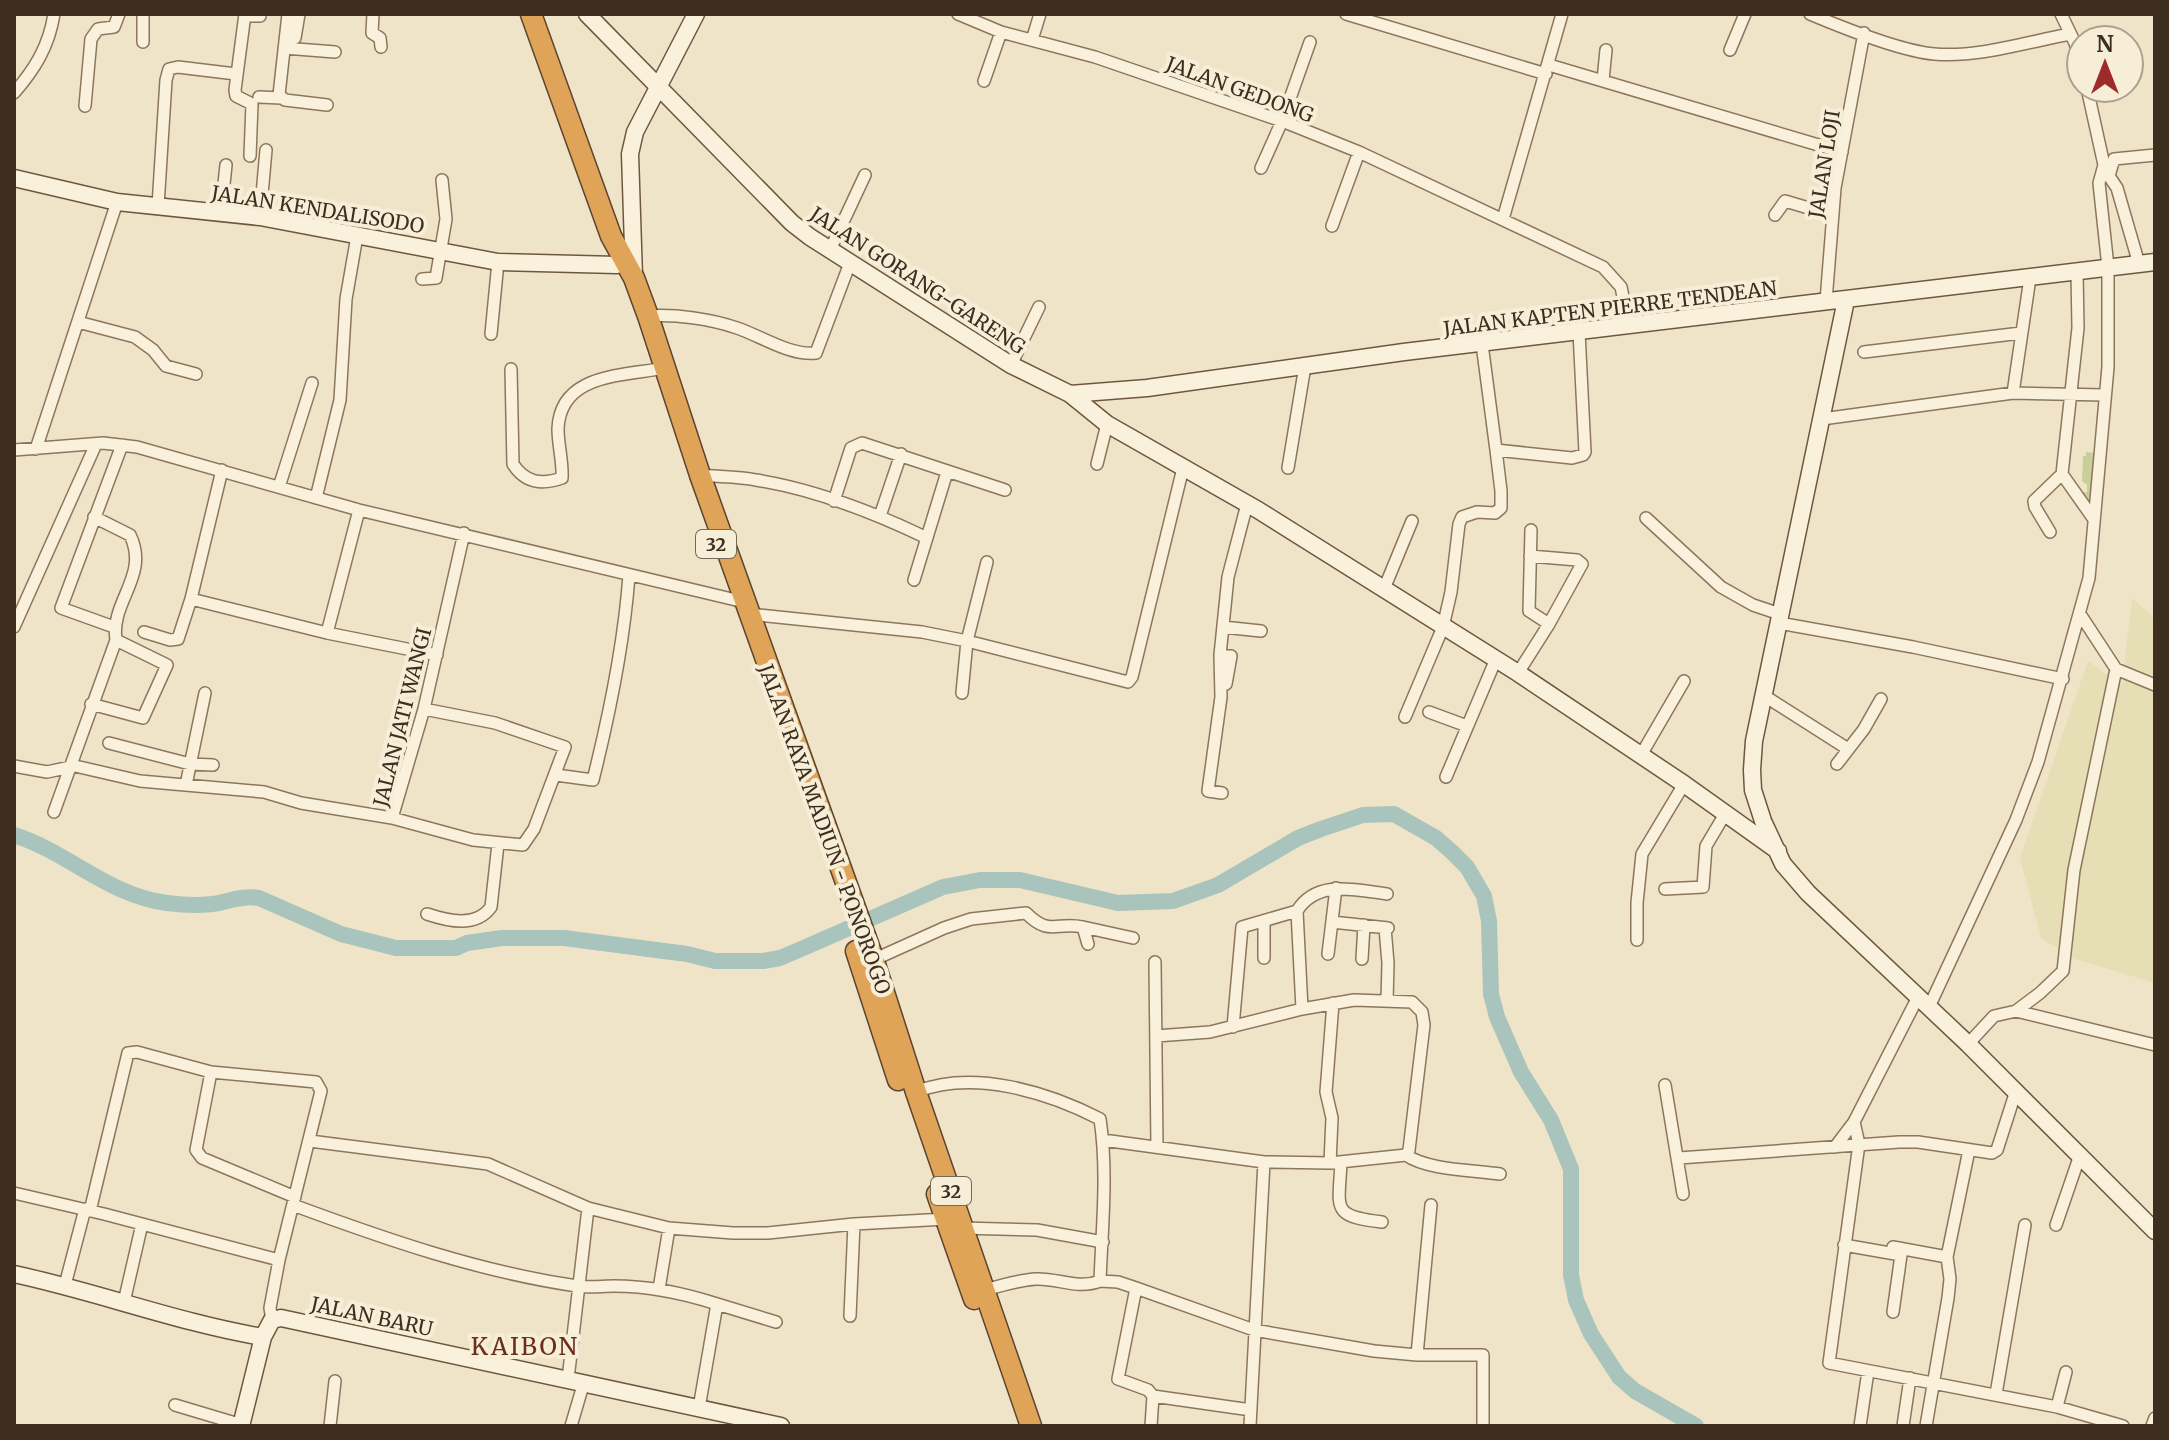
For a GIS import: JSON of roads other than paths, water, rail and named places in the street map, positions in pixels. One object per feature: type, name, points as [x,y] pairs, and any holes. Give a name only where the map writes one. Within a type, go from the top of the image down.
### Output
[{"type":"highway","name":"JALAN RAYA MADIUN - PONOROGO","points":[[531,14],[611,236],[617,265],[700,475],[742,607]]},
{"type":"highway","name":"JALAN RAYA MADIUN - PONOROGO","points":[[611,236],[634,278],[648,316],[659,369],[826,850],[874,957],[891,1037],[1018,1426]]},
{"type":"highway","name":"JALAN RAYA MADIUN - PONOROGO","points":[[891,1037],[916,1092],[953,1225],[985,1290],[1031,1426]]},
{"type":"street","points":[[14,93],[49,42],[54,14]]},
{"type":"street","points":[[85,106],[91,39],[98,29],[114,27],[119,14]]},
{"type":"street","points":[[143,14],[143,42]]},
{"type":"street","points":[[281,98],[288,14]]},
{"type":"street","points":[[284,46],[295,38],[299,14]]},
{"type":"street","points":[[373,14],[372,33],[380,38],[381,47]]},
{"type":"street","name":"JALAN GORANG-GARENG","points":[[587,14],[792,223],[830,250],[1011,365],[1070,394],[1107,424],[1247,504],[1496,659],[1684,784],[1778,851]]},
{"type":"street","points":[[634,278],[630,154],[641,117],[696,14]]},
{"type":"street","name":"JALAN GEDONG","points":[[958,14],[1001,32],[1095,57],[1282,121],[1359,152],[1603,267],[1621,287],[1629,325]]},
{"type":"street","points":[[1032,40],[1040,14]]},
{"type":"street","points":[[1346,14],[1547,70],[1603,80],[1842,152]]},
{"type":"street","points":[[1503,219],[1562,14]]},
{"type":"street","points":[[1730,50],[1745,14]]},
{"type":"street","points":[[1810,14],[1917,52],[1938,55],[1963,54],[2065,35]]},
{"type":"street","points":[[250,156],[252,104],[236,96],[236,74],[245,15],[260,16]]},
{"type":"street","points":[[984,81],[1001,32]]},
{"type":"street","name":"JALAN LOJI","points":[[1826,301],[1832,215],[1864,33]]},
{"type":"street","points":[[1261,168],[1282,121],[1310,42]]},
{"type":"street","points":[[284,46],[335,52]]},
{"type":"street","points":[[1603,80],[1606,50]]},
{"type":"street","points":[[158,206],[169,69],[188,68],[236,74]]},
{"type":"street","points":[[259,97],[327,105]]},
{"type":"street","points":[[2091,104],[2106,170],[2117,188],[2147,263]]},
{"type":"street","points":[[260,217],[266,150]]},
{"type":"street","points":[[1332,226],[1359,152]]},
{"type":"street","points":[[1835,1147],[1854,1122],[1924,1002],[2016,820],[2038,762],[2089,578],[2108,367],[2108,267],[2099,183],[2114,159],[2155,155]]},
{"type":"street","points":[[221,212],[226,165]]},
{"type":"street","points":[[830,250],[865,175]]},
{"type":"street","name":"JALAN KENDALISODO","points":[[14,178],[117,202],[260,217],[498,262],[617,265]]},
{"type":"street","points":[[422,279],[436,278],[446,213],[442,180]]},
{"type":"street","points":[[1775,215],[1785,201],[1832,215]]},
{"type":"street","points":[[36,449],[117,202]]},
{"type":"street","points":[[316,498],[340,400],[346,299],[357,236]]},
{"type":"street","points":[[491,334],[498,262]]},
{"type":"street","points":[[648,316],[669,316],[733,327],[803,353],[816,353],[850,263]]},
{"type":"street","name":"JALAN KAPTEN PIERRE TENDEAN","points":[[1070,394],[1147,388],[1629,325],[2147,263]]},
{"type":"street","points":[[2050,532],[2034,501],[2062,474],[2078,328],[2077,272]]},
{"type":"street","points":[[2013,393],[2030,278]]},
{"type":"street","points":[[1846,300],[1754,741],[1753,790],[1763,821],[1783,864],[1808,893],[1968,1044],[2155,1231]]},
{"type":"street","points":[[1011,365],[1039,307]]},
{"type":"street","points":[[78,322],[135,337],[153,350],[166,366],[196,374]]},
{"type":"street","points":[[1496,450],[1557,457],[1583,455],[1579,332]]},
{"type":"street","points":[[1864,352],[2021,333]]},
{"type":"street","points":[[1405,717],[1443,627],[1462,517],[1477,512],[1495,513],[1501,508],[1482,344]]},
{"type":"street","points":[[1288,468],[1305,366]]},
{"type":"street","points":[[511,369],[513,464],[528,480],[546,482],[562,478],[558,429],[560,417],[575,392],[588,382],[659,369]]},
{"type":"street","points":[[279,487],[312,383]]},
{"type":"street","points":[[1822,419],[2013,393],[2104,395]]},
{"type":"street","points":[[1097,464],[1107,424]]},
{"type":"street","points":[[834,501],[851,448],[856,444],[868,443],[1005,490]]},
{"type":"street","points":[[14,627],[96,444]]},
{"type":"street","points":[[14,450],[122,445],[359,510],[464,533],[742,607],[922,632],[1130,681],[1183,468]]},
{"type":"street","points":[[114,627],[61,608],[122,445]]},
{"type":"street","points":[[880,516],[901,454]]},
{"type":"street","points":[[144,632],[170,640],[178,639],[191,599],[222,470]]},
{"type":"street","points":[[914,580],[947,472]]},
{"type":"street","points":[[2062,474],[2093,518]]},
{"type":"street","points":[[700,475],[756,480],[834,501],[880,516],[927,538]]},
{"type":"street","points":[[1222,793],[1208,791],[1221,697],[1231,656],[1220,655],[1228,577],[1247,504]]},
{"type":"street","points":[[327,633],[359,510]]},
{"type":"street","points":[[54,812],[68,766],[116,640],[114,627],[138,564],[130,535],[94,517]]},
{"type":"street","points":[[1646,518],[1721,587],[1779,618],[2063,679]]},
{"type":"street","points":[[1384,589],[1412,521]]},
{"type":"street","points":[[1531,530],[1529,611],[1549,624]]},
{"type":"street","name":"JALAN JATI WANGI","points":[[424,709],[495,723],[563,746],[566,750],[527,842],[520,846],[473,840],[392,818],[424,709],[464,533]]},
{"type":"street","points":[[1518,673],[1582,564],[1577,560],[1530,556]]},
{"type":"street","points":[[962,693],[967,641],[987,562]]},
{"type":"street","points":[[556,775],[593,780],[611,709],[626,623],[629,575]]},
{"type":"street","points":[[191,599],[327,633],[437,655]]},
{"type":"street","points":[[2080,614],[2116,669],[2155,685]]},
{"type":"street","points":[[1223,627],[1261,631]]},
{"type":"street","points":[[91,704],[143,718],[167,665],[116,640]]},
{"type":"street","points":[[1446,777],[1496,659]]},
{"type":"street","points":[[1968,1044],[1994,1016],[2016,1011],[2063,971],[2074,870],[2116,669]]},
{"type":"street","points":[[1641,755],[1684,681]]},
{"type":"street","points":[[186,785],[205,693]]},
{"type":"street","points":[[1763,695],[1848,749]]},
{"type":"street","points":[[1837,764],[1881,699]]},
{"type":"street","points":[[1429,712],[1467,726]]},
{"type":"street","points":[[109,743],[190,764],[213,765]]},
{"type":"street","points":[[14,766],[47,772],[68,766],[140,781],[264,792],[301,803],[392,818]]},
{"type":"street","points":[[1637,940],[1642,854],[1684,784]]},
{"type":"street","points":[[1665,889],[1703,887],[1706,846],[1725,814]]},
{"type":"street","points":[[427,914],[463,922],[485,915],[491,907],[498,844]]},
{"type":"street","points":[[1328,954],[1336,888]]},
{"type":"street","points":[[1302,1009],[1297,911],[1304,900],[1317,892],[1336,888],[1387,894]]},
{"type":"street","points":[[1233,1027],[1242,927],[1297,911]]},
{"type":"street","points":[[874,957],[944,928],[998,914],[1026,913],[1040,926],[1074,924],[1133,938]]},
{"type":"street","points":[[1264,922],[1264,958]]},
{"type":"street","points":[[1332,922],[1386,928],[1387,1001]]},
{"type":"street","points":[[1362,959],[1364,925]]},
{"type":"street","points":[[1083,927],[1088,944]]},
{"type":"street","points":[[1155,962],[1157,1147]]},
{"type":"street","points":[[1156,1036],[1210,1032],[1302,1009],[1354,1000],[1412,1002],[1422,1012],[1424,1025],[1406,1155]]},
{"type":"street","points":[[1333,1003],[1326,1092],[1332,1118],[1339,1205],[1342,1212],[1353,1219],[1382,1222]]},
{"type":"street","points":[[2016,1011],[2155,1045]]},
{"type":"street","points":[[65,1285],[88,1210],[128,1053],[137,1052],[211,1072],[316,1082],[321,1091],[279,1260],[270,1308],[272,1320],[263,1337],[242,1425],[175,1405]]},
{"type":"street","points":[[211,1072],[196,1150],[202,1158],[294,1201],[361,1230],[486,1268],[580,1287],[659,1289],[776,1322]]},
{"type":"street","points":[[916,1092],[931,1086],[994,1085],[1079,1108],[1100,1119],[1103,1140],[1100,1281]]},
{"type":"street","points":[[1665,1085],[1683,1194]]},
{"type":"street","points":[[1679,1158],[1918,1142],[1990,1153],[1997,1150],[2015,1094]]},
{"type":"street","points":[[1854,1122],[1859,1144],[1829,1363],[2057,1407],[2106,1424],[2123,1426]]},
{"type":"street","points":[[1103,1140],[1264,1162],[1335,1163],[1406,1155],[1429,1164],[1500,1174]]},
{"type":"street","points":[[310,1141],[488,1164],[588,1208],[669,1228],[745,1233],[854,1224],[953,1225],[1037,1230],[1103,1242]]},
{"type":"street","points":[[1926,1426],[1948,1298],[1950,1279],[1947,1257],[1969,1150]]},
{"type":"street","points":[[2056,1225],[2080,1155]]},
{"type":"street","points":[[1250,1426],[1264,1162]]},
{"type":"street","points":[[14,1193],[279,1260]]},
{"type":"street","points":[[1417,1355],[1431,1205]]},
{"type":"street","points":[[571,1426],[588,1208]]},
{"type":"street","points":[[124,1302],[142,1224]]},
{"type":"street","points":[[850,1316],[854,1224]]},
{"type":"street","points":[[1996,1394],[2025,1225]]},
{"type":"street","points":[[659,1289],[669,1228]]},
{"type":"street","points":[[1845,1242],[1947,1257]]},
{"type":"street","points":[[1845,1242],[1901,1255],[1893,1312]]},
{"type":"street","points":[[14,1274],[65,1285],[224,1330],[263,1337]]},
{"type":"street","points":[[985,1290],[1037,1279],[1081,1285],[1100,1281],[1118,1282],[1254,1330],[1374,1351],[1480,1355],[1485,1357],[1483,1426]]},
{"type":"street","points":[[1136,1288],[1118,1379],[1148,1390],[1153,1396],[1251,1410]]},
{"type":"street","points":[[699,1408],[717,1304]]},
{"type":"street","name":"JALAN BARU","points":[[272,1320],[291,1320],[781,1426]]},
{"type":"street","points":[[1860,1426],[1868,1371]]},
{"type":"street","points":[[2057,1407],[2066,1372]]},
{"type":"street","points":[[1903,1426],[1910,1378]]},
{"type":"street","points":[[330,1426],[335,1381]]},
{"type":"street","points":[[1151,1426],[1153,1396]]},
{"type":"street","points":[[2152,1426],[2155,1418]]},
{"type":"waterway","points":[[14,835],[53,852],[107,883],[146,899],[195,905],[259,898],[341,934],[396,948],[456,948],[467,943],[502,938],[564,938],[687,954],[715,961],[763,961],[780,958],[943,887],[980,880],[1020,880],[1118,903],[1173,901],[1218,885],[1298,838],[1363,815],[1394,814],[1436,838],[1452,852],[1467,867],[1484,896],[1489,921],[1491,994],[1497,1017],[1521,1072],[1551,1120],[1571,1169],[1571,1275],[1576,1300],[1591,1334],[1619,1377],[1635,1391],[1696,1426]]},
{"type":"district","name":"KAIBON","points":[[525,1346]]}]
